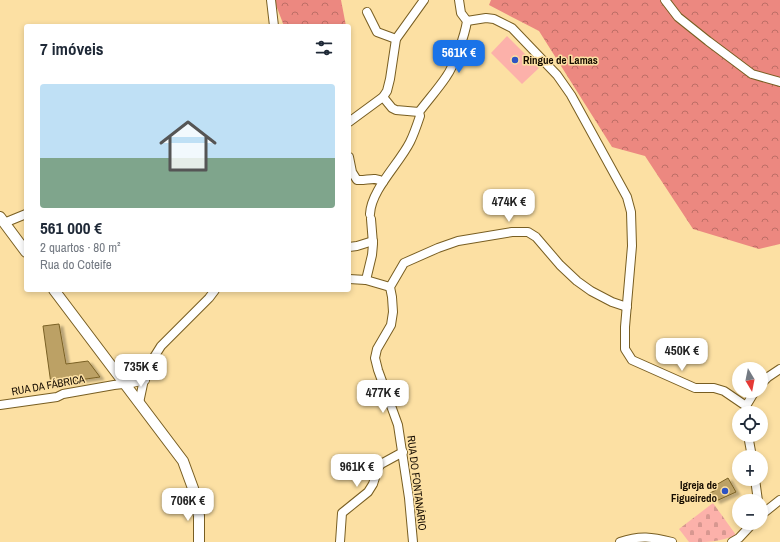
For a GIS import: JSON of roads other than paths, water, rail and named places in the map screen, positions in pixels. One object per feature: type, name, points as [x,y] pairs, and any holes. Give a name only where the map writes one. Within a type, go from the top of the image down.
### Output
[{"type":"main road","points":[[2,220],[24,249]]},
{"type":"main road","points":[[55,292],[182,461],[194,491],[199,516],[199,542]]},
{"type":"street","points":[[271,0],[274,24]]},
{"type":"street","points":[[351,121],[383,97],[387,91],[396,39],[424,0]]},
{"type":"street","points":[[460,0],[461,13],[467,22]]},
{"type":"street","points":[[665,0],[678,17],[752,74],[780,82]]},
{"type":"street","points":[[366,12],[377,32],[396,39]]},
{"type":"street","points":[[467,22],[486,18],[494,19],[512,28],[556,75],[571,95],[627,197],[631,212],[632,246],[625,327],[625,349],[632,360],[695,388],[714,388],[724,391],[742,406]]},
{"type":"street","points":[[366,280],[372,255],[373,240],[371,205],[383,182],[410,142],[420,116],[419,112],[447,76],[459,49],[467,22]]},
{"type":"street","points":[[383,97],[392,108],[396,110],[419,112]]},
{"type":"street","points":[[351,167],[352,172],[358,180],[376,178],[383,182]]},
{"type":"street","points":[[2,220],[24,214]]},
{"type":"street","points":[[351,279],[366,280],[390,287],[404,263],[415,257],[458,241],[512,232],[528,232],[536,236],[560,265],[577,281],[591,291],[612,302],[627,307]]},
{"type":"street","points":[[351,247],[373,240]]},
{"type":"street","name":"RUA DO FONTANÁRIO","points":[[390,287],[392,297],[391,325],[377,349],[376,358],[378,370],[398,425],[403,452],[413,542]]},
{"type":"street","points":[[139,403],[146,370],[161,346],[214,292]]},
{"type":"street","points":[[768,377],[780,369]]},
{"type":"street","name":"RUA DA FÁBRICA","points":[[0,405],[57,397],[63,394],[114,384],[132,384],[144,380]]},
{"type":"street","points":[[340,542],[342,513],[368,492],[381,464],[403,452]]},
{"type":"street","points":[[768,509],[780,500]]},
{"type":"street","points":[[732,542],[739,538],[746,530]]},
{"type":"street","points":[[620,542],[640,537],[672,542]]},
{"type":"place","name":"Ringue de Lamas","points":[[515,60]]},
{"type":"place","name":"Igreja de Figueiredo","points":[[725,491]]}]
